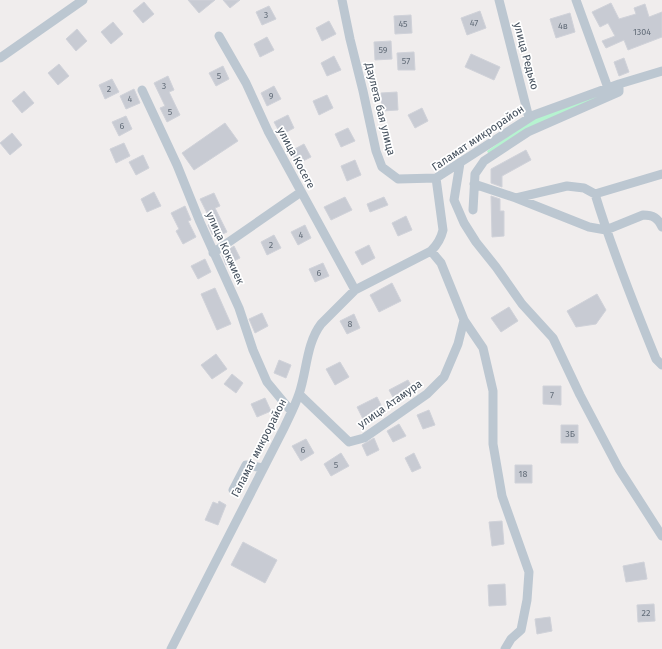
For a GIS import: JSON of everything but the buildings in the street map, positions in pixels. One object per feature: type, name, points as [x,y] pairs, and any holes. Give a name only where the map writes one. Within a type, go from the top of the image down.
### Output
[{"type":"street","points":[[0,58],[83,0]]},
{"type":"street","name":"Даулета бая улица","points":[[342,0],[376,151],[382,167],[398,179],[436,178]]},
{"type":"street","name":"улица Редько","points":[[499,0],[529,118]]},
{"type":"street","points":[[576,0],[608,88]]},
{"type":"street","name":"улица Косеге","points":[[219,36],[246,83],[268,131],[355,290]]},
{"type":"street","name":"Галамат микрорайон","points":[[174,648],[299,394],[310,347],[316,330],[355,290],[431,251],[438,244],[443,230],[436,178],[529,118],[619,84],[662,71]]},
{"type":"street","points":[[473,210],[475,174],[484,160],[528,132],[619,92],[619,84]]},
{"type":"street","name":"улица Кокжиек","points":[[142,90],[177,165],[213,253],[239,308],[253,350],[267,382],[291,411]]},
{"type":"street","points":[[460,163],[454,200],[464,223],[476,242],[522,304],[553,338],[580,395],[619,469],[662,536]]},
{"type":"street","points":[[595,194],[662,174]]},
{"type":"street","points":[[474,184],[516,198],[589,227],[606,230],[643,215],[656,217],[662,227]]},
{"type":"street","points":[[516,198],[567,186],[584,188],[595,194],[606,230],[656,359],[662,365]]},
{"type":"street","points":[[213,253],[301,192]]},
{"type":"street","points":[[431,251],[442,263],[464,320],[483,348],[493,391],[493,444],[502,496],[529,572],[527,600],[521,630],[511,639],[504,649]]},
{"type":"street","name":"улица Атамура","points":[[299,394],[349,442],[364,438],[427,394],[444,377],[458,344],[464,320]]},
{"type":"street","points":[[233,490],[246,465],[263,468]]},
{"type":"green space","points":[[606,91],[606,98],[489,155],[487,151],[534,118]]}]
